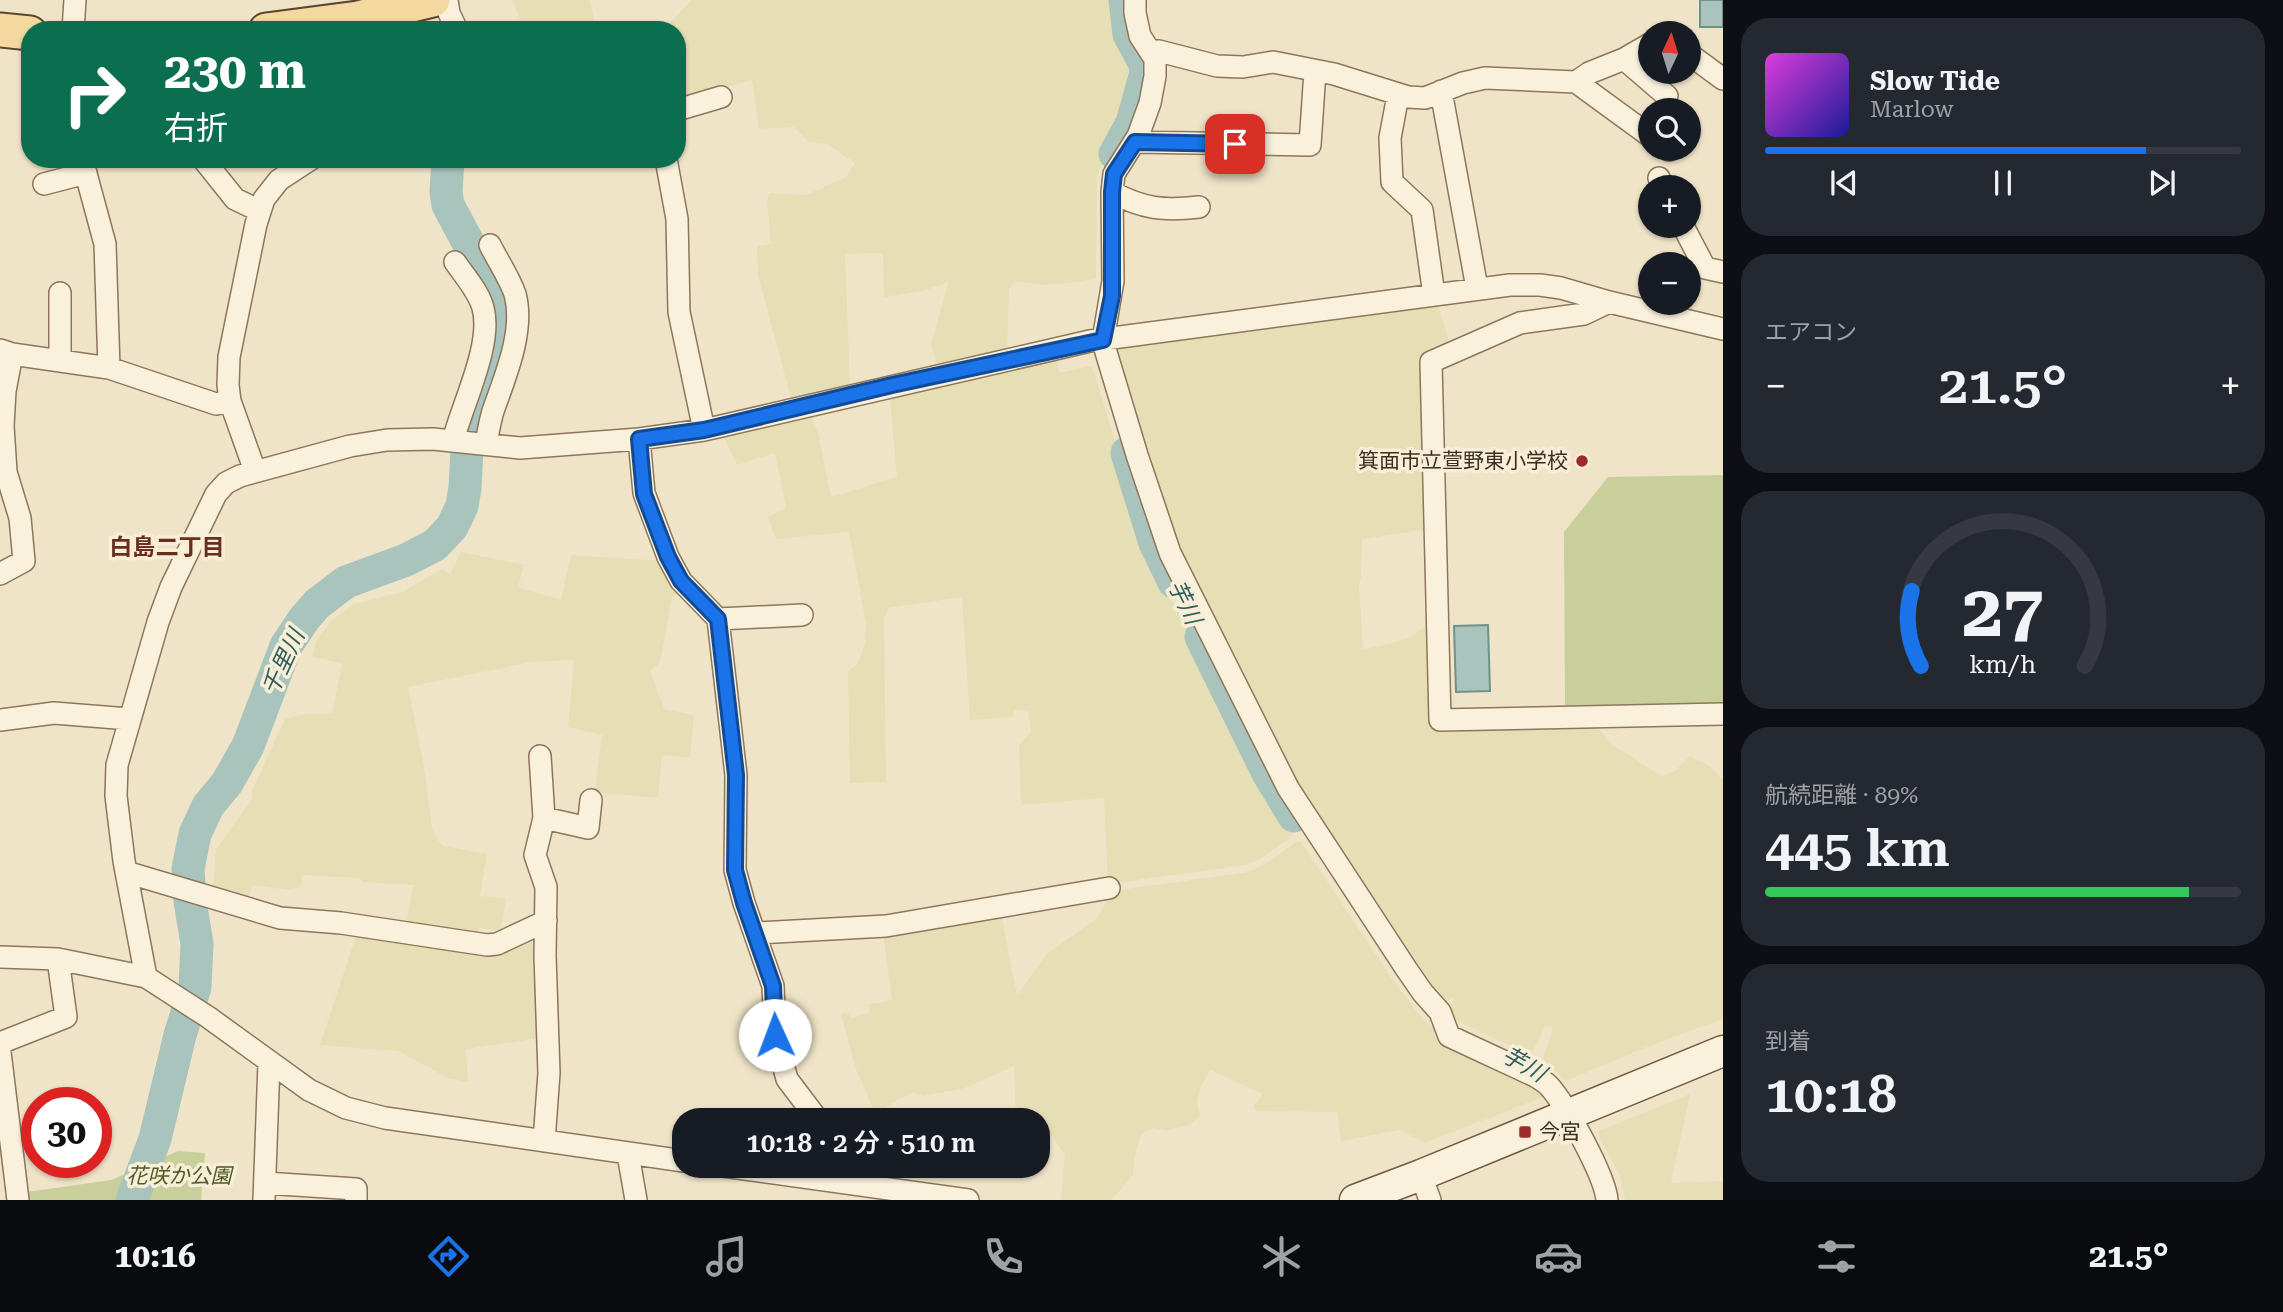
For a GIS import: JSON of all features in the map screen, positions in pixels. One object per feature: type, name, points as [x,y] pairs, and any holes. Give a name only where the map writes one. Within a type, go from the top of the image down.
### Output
[{"type":"main road","points":[[321,21],[433,0]]},
{"type":"main road","points":[[0,30],[21,32]]},
{"type":"street","points":[[74,21],[75,0]]},
{"type":"street","points":[[447,0],[453,21]]},
{"type":"street","points":[[1135,0],[1140,36],[1156,60],[1154,87],[1135,142],[1117,168],[1112,192],[1113,281],[1097,340],[1170,553],[1276,768],[1309,823],[1454,1040],[1535,1076],[1554,1093],[1604,1184],[1607,1200]]},
{"type":"street","points":[[1152,52],[1159,51],[1217,66],[1243,67],[1273,62],[1346,78],[1398,95],[1424,98],[1485,78],[1576,82],[1638,127]]},
{"type":"street","points":[[1576,82],[1589,73],[1638,51]]},
{"type":"street","points":[[1625,59],[1667,96]]},
{"type":"street","points":[[1701,63],[1723,79]]},
{"type":"street","points":[[1135,142],[1310,145],[1315,71]]},
{"type":"street","points":[[1441,92],[1477,288]]},
{"type":"street","points":[[1398,95],[1384,185],[1422,209],[1434,295]]},
{"type":"street","points":[[686,107],[721,96]]},
{"type":"street","points":[[44,183],[79,168]]},
{"type":"street","points":[[85,168],[105,244],[109,368]]},
{"type":"street","points":[[210,168],[235,200],[260,211]]},
{"type":"street","points":[[255,471],[230,401],[229,357],[248,258],[264,199],[279,180],[297,168]]},
{"type":"street","points":[[668,168],[677,219],[680,312],[704,430]]},
{"type":"street","points":[[1112,192],[1134,204],[1155,209],[1199,207]]},
{"type":"street","points":[[1690,238],[1705,268],[1723,272]]},
{"type":"street","points":[[486,443],[493,412],[506,383],[517,310],[510,283],[490,245]]},
{"type":"street","points":[[453,441],[460,414],[479,365],[485,329],[483,308],[455,262]]},
{"type":"street","points":[[146,977],[126,872],[116,796],[119,753],[171,587],[216,494],[226,483],[255,471],[350,446],[387,440],[433,439],[520,448],[639,439],[704,430],[1097,340],[1477,288],[1540,285],[1560,288],[1723,329]]},
{"type":"street","points":[[60,293],[60,361]]},
{"type":"street","points":[[1609,302],[1584,314],[1520,323],[1431,362],[1440,720],[1723,714]]},
{"type":"street","points":[[0,574],[24,561],[20,518],[3,472],[6,352],[109,368],[216,404],[230,401]]},
{"type":"street","points":[[639,439],[644,494],[668,557],[681,581],[718,619],[736,775],[735,870],[773,986],[775,1035],[786,1079],[809,1108]]},
{"type":"street","points":[[718,619],[802,615]]},
{"type":"street","points":[[0,720],[54,713],[129,719]]},
{"type":"street","points":[[540,756],[544,818],[535,855],[546,887],[549,1073],[544,1141]]},
{"type":"street","points":[[544,818],[588,828],[591,800]]},
{"type":"street","points":[[126,872],[280,918],[341,923],[487,945],[497,944],[545,921]]},
{"type":"street","points":[[756,933],[886,926],[1109,888]]},
{"type":"street","points":[[0,957],[58,959],[146,977],[208,1017],[309,1090],[346,1108],[385,1118],[672,1160]]},
{"type":"street","points":[[0,1044],[66,1017],[58,959]]},
{"type":"street","points":[[1355,1200],[1425,1188],[1567,1115],[1723,1051]]},
{"type":"street","points":[[0,1052],[18,1200]]},
{"type":"street","points":[[269,1063],[265,1192],[356,1189],[356,1200]]},
{"type":"street","points":[[628,1154],[636,1200]]},
{"type":"street","points":[[857,1178],[968,1200]]},
{"type":"shaded area","points":[[512,0],[590,0],[594,21],[521,21]]},
{"type":"shaded area","points":[[692,0],[1121,0],[1126,35],[1137,56],[1136,80],[1125,121],[1097,177],[1096,278],[1045,285],[1014,281],[1009,290],[1007,351],[937,365],[931,345],[949,281],[924,291],[884,297],[883,253],[845,254],[850,386],[791,398],[758,275],[757,246],[771,244],[767,200],[770,193],[806,195],[846,177],[855,163],[827,144],[809,142],[794,127],[759,129],[752,80],[686,99],[686,21],[671,21]]},
{"type":"shaded area","points":[[1437,301],[1449,341],[1425,352],[1429,529],[1362,539],[1359,584],[1363,649],[1383,646],[1413,636],[1431,621],[1434,718],[1594,721],[1609,743],[1662,776],[1675,771],[1690,756],[1710,766],[1723,780],[1723,1019],[1566,1081],[1543,1059],[1553,1028],[1546,1025],[1531,1055],[1449,1017],[1454,997],[1445,1008],[1313,821],[1173,549],[1130,401],[1134,399],[1127,395],[1112,352],[1118,343]]},
{"type":"shaded area","points":[[1057,356],[1059,373],[1092,366],[1151,560],[1262,779],[1261,783],[1293,833],[1260,859],[1246,865],[1108,884],[1104,798],[1021,805],[1019,745],[1031,732],[1028,710],[1014,710],[1013,717],[970,720],[962,597],[888,608],[884,619],[886,782],[850,783],[848,672],[858,663],[865,644],[866,624],[849,532],[776,539],[768,517],[786,508],[775,453],[737,465],[722,433],[809,410],[818,433],[831,497],[897,477],[889,389]]},
{"type":"shaded area","points":[[461,552],[524,565],[518,587],[561,600],[571,555],[665,561],[681,591],[672,597],[660,663],[650,671],[664,709],[694,715],[690,758],[662,755],[658,798],[595,792],[602,735],[568,727],[574,660],[532,662],[408,687],[423,761],[432,828],[444,846],[487,854],[480,896],[506,898],[501,931],[479,928],[477,937],[406,926],[413,885],[363,882],[359,878],[302,875],[301,887],[289,890],[252,885],[248,902],[213,891],[216,849],[252,799],[252,791],[285,719],[307,714],[332,714],[342,663],[312,657],[316,641],[331,621],[354,604],[403,592],[442,569],[450,574]]},
{"type":"shaded area","points":[[1296,842],[1301,842],[1392,979],[1424,1021],[1550,1094],[1425,1143],[1400,1130],[1341,1141],[1337,1112],[1257,1111],[1253,1107],[1263,1094],[1210,1070],[1201,1086],[1197,1102],[1200,1117],[1188,1125],[1167,1130],[1153,1128],[1141,1134],[1133,1175],[1112,1200],[1061,1200],[1065,1155],[1050,1133],[1050,1108],[1016,1108],[1014,1066],[965,1088],[924,1096],[913,1092],[884,1108],[873,1108],[856,1069],[841,1014],[849,1012],[852,1018],[870,1013],[868,1005],[892,1000],[883,933],[1001,913],[1017,995],[1047,954],[1096,919],[1113,891],[1248,872],[1263,866]]},
{"type":"shaded area","points":[[358,930],[493,951],[539,932],[540,1038],[466,1049],[468,1082],[448,1078],[398,1051],[320,1045]]},
{"type":"shaded area","points":[[1690,1094],[1671,1183],[1723,1181],[1723,1200],[1625,1200],[1621,1178],[1597,1132]]},
{"type":"green space","points":[[1723,475],[1723,706],[1565,707],[1564,532],[1608,477]]},
{"type":"green space","name":"花咲か公園","points":[[178,1151],[205,1153],[201,1200],[27,1200],[27,1192],[111,1180]]},
{"type":"water","points":[[1700,0],[1723,0],[1723,27],[1701,27]]},
{"type":"water","points":[[1488,625],[1490,691],[1456,692],[1454,626]]},
{"type":"waterway","name":"芋川","points":[[1115,154],[1132,123],[1146,73],[1145,64],[1129,34],[1125,0]]},
{"type":"waterway","name":"千里川","points":[[132,1200],[155,1139],[180,1035],[195,987],[197,944],[188,869],[195,834],[208,806],[227,783],[248,746],[286,646],[304,619],[317,604],[346,582],[406,560],[435,545],[452,527],[462,506],[468,431],[492,367],[498,339],[499,312],[492,287],[448,205],[447,168]]},
{"type":"waterway","name":"芋川","points":[[1127,453],[1155,543],[1174,582]]},
{"type":"waterway","name":"芋川","points":[[1201,637],[1268,773],[1294,816]]},
{"type":"place","name":"箕面市立萱野東小学校","points":[[1582,461]]},
{"type":"place","name":"今宮","points":[[1525,1132]]},
{"type":"district","name":"白島二丁目","points":[[167,547]]},
{"type":"route","points":[[775,1035],[773,986],[735,870],[736,775],[718,619],[681,581],[668,557],[644,494],[639,439],[704,430],[892,385],[1103,340],[1113,281],[1112,192],[1114,174],[1121,161],[1135,142],[1235,144]]}]
